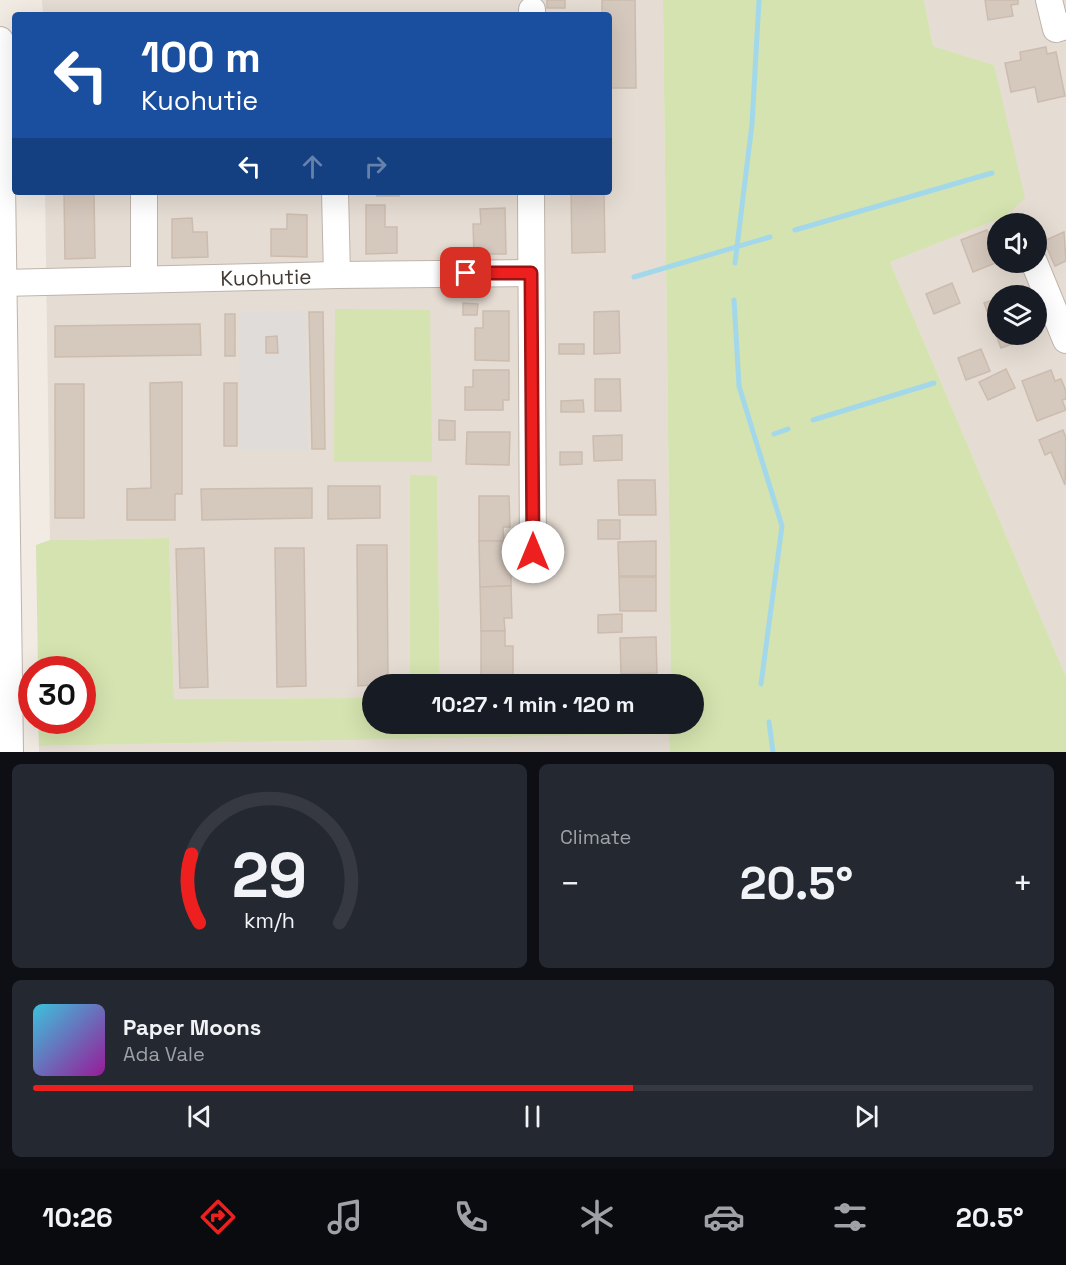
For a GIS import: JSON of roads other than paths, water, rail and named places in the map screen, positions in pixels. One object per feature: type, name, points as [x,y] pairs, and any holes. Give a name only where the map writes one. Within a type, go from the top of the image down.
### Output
[{"type":"street","points":[[1049,0],[1056,28],[1066,26]]},
{"type":"street","points":[[0,40],[4,556],[10,752]]},
{"type":"street","points":[[144,195],[144,278]]},
{"type":"street","points":[[335,195],[337,274]]},
{"type":"street","points":[[531,195],[533,552]]},
{"type":"street","name":"Kuohutie","points":[[2,283],[337,274],[531,273]]},
{"type":"street","points":[[1039,273],[1066,340]]},
{"type":"waterway","points":[[735,263],[752,124],[759,0]]},
{"type":"waterway","points":[[795,230],[992,173]]},
{"type":"waterway","points":[[634,277],[770,237]]},
{"type":"waterway","points":[[734,300],[739,386],[782,526],[761,684]]},
{"type":"waterway","points":[[813,420],[934,383]]},
{"type":"waterway","points":[[774,434],[788,429]]},
{"type":"waterway","points":[[769,722],[773,752]]}]
